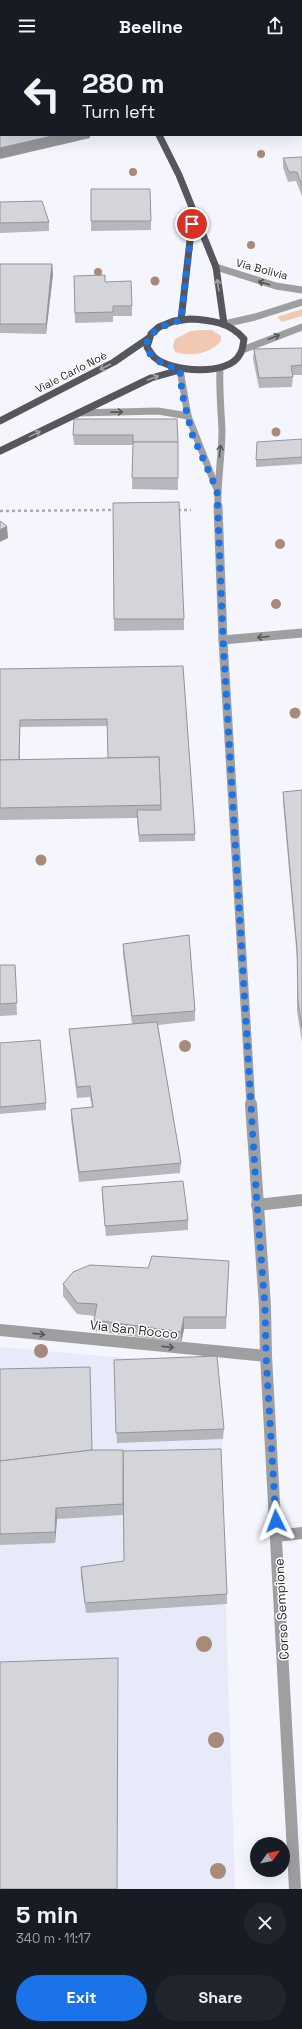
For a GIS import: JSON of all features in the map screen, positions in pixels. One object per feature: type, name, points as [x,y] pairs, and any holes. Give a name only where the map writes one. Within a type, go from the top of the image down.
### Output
[{"type":"main road","points":[[0,451],[151,378],[180,370],[220,368],[230,364],[240,357],[245,348],[244,340],[241,335],[224,324],[216,267],[179,176],[159,136]]},
{"type":"main road","points":[[181,320],[193,212]]},
{"type":"main road","name":"Viale Carlo Noè","points":[[0,421],[114,362],[148,338],[154,330],[166,324],[181,320],[207,320],[224,324]]},
{"type":"main road","points":[[148,338],[148,351],[158,361],[180,370]]},
{"type":"street","name":"Via Bolivia","points":[[216,267],[276,286],[302,290]]},
{"type":"street","points":[[224,324],[256,317],[302,302]]},
{"type":"street","points":[[245,348],[302,327]]},
{"type":"street","name":"Corso Sempione","points":[[220,368],[219,392],[222,431],[217,490],[217,509],[223,640],[257,1205],[265,1307],[266,1356],[277,1536],[295,1889]]},
{"type":"street","name":"Corso Sempione","points":[[180,370],[182,393],[192,434],[217,490]]},
{"type":"street","points":[[78,413],[158,411],[188,416]]},
{"type":"street","points":[[223,640],[302,633]]},
{"type":"street","points":[[257,1205],[302,1200]]},
{"type":"street","name":"Via San Rocco","points":[[0,1330],[266,1356]]},
{"type":"street","points":[[277,1536],[302,1533]]},
{"type":"path","points":[[171,510],[217,509]]},
{"type":"path","points":[[0,511],[116,510]]},
{"type":"shaded area","points":[[302,309],[302,316],[282,322],[277,317]]},
{"type":"shaded area","points":[[212,330],[221,336],[221,341],[206,352],[188,354],[175,352],[173,346],[175,339],[191,331]]},
{"type":"shaded area","points":[[0,1347],[217,1366],[223,1439],[221,1459],[235,1889],[0,1889]]},
{"type":"building","points":[[0,136],[52,136],[0,148]]},
{"type":"building","points":[[302,157],[302,186],[297,172],[289,172],[283,158]]},
{"type":"building","points":[[91,189],[150,189],[151,221],[91,221]]},
{"type":"building","points":[[42,201],[49,222],[0,223],[0,202]]},
{"type":"building","points":[[0,264],[52,264],[46,324],[0,324]]},
{"type":"building","points":[[105,275],[105,282],[131,281],[132,306],[113,306],[113,312],[75,313],[74,276]]},
{"type":"building","points":[[302,348],[302,365],[291,366],[293,377],[259,378],[254,349]]},
{"type":"building","points":[[74,419],[177,419],[178,442],[133,442],[133,435],[73,435]]},
{"type":"building","points":[[302,439],[302,457],[256,460],[257,442]]},
{"type":"building","points":[[133,442],[178,442],[178,478],[132,478]]},
{"type":"building","points":[[179,502],[184,619],[114,619],[113,503]]},
{"type":"building","points":[[0,521],[7,526],[0,530]]},
{"type":"building","points":[[183,666],[195,834],[139,835],[137,810],[161,810],[159,757],[108,758],[107,719],[20,720],[19,760],[0,760],[0,669]]},
{"type":"building","points":[[159,757],[161,805],[0,808],[0,760]]},
{"type":"building","points":[[302,790],[302,1027],[298,1001],[297,949],[283,792]]},
{"type":"building","points":[[189,935],[195,1011],[132,1016],[123,944]]},
{"type":"building","points":[[0,965],[15,965],[17,1003],[0,1004]]},
{"type":"building","points":[[157,1022],[181,1163],[79,1172],[71,1109],[93,1107],[90,1086],[77,1087],[69,1029]]},
{"type":"building","points":[[40,1040],[46,1103],[0,1107],[0,1043]]},
{"type":"building","points":[[183,1181],[188,1220],[105,1226],[102,1187]]},
{"type":"building","points":[[152,1256],[229,1261],[226,1317],[184,1317],[181,1332],[94,1320],[97,1304],[77,1303],[63,1284],[73,1272],[90,1265],[148,1268]]},
{"type":"building","points":[[217,1356],[224,1429],[116,1433],[114,1360]]},
{"type":"building","points":[[90,1367],[92,1450],[0,1461],[0,1369]]},
{"type":"building","points":[[221,1449],[227,1594],[85,1603],[81,1567],[124,1561],[123,1451]]},
{"type":"building","points":[[92,1450],[123,1450],[123,1504],[56,1508],[55,1532],[0,1534],[0,1461]]},
{"type":"building","points":[[118,1658],[117,1889],[0,1889],[0,1662]]},
{"type":"route","points":[[192,224],[186,291],[181,320],[166,324],[154,330],[148,338],[147,346],[148,351],[158,361],[180,370],[182,393],[192,434],[217,490],[223,640],[257,1205],[265,1307],[266,1356],[276,1521]]}]
